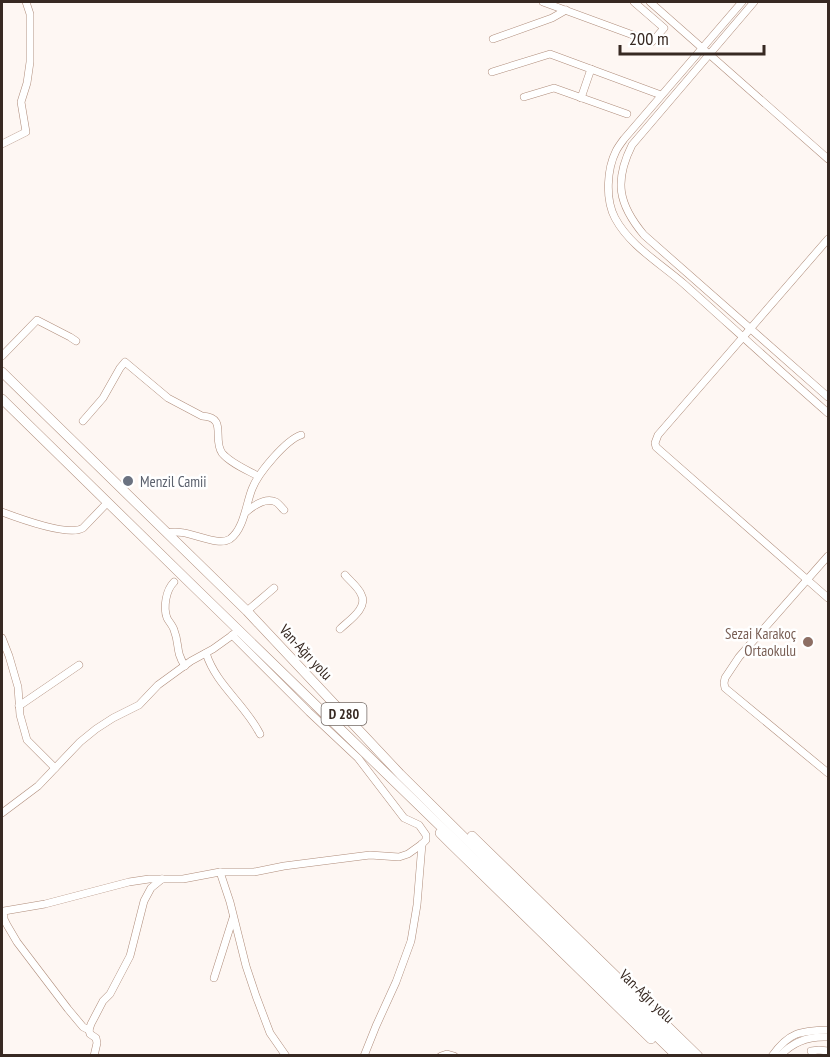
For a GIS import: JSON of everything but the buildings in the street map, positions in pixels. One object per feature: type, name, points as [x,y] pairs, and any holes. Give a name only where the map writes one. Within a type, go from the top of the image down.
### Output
[{"type":"highway","name":"Van-Ağrı yolu","points":[[2,372],[247,611],[400,774],[422,801],[688,1056]]},
{"type":"highway","name":"D 280","points":[[2,399],[235,632],[422,801],[677,1056]]},
{"type":"highway","points":[[422,801],[430,821],[451,844],[669,1056]]},
{"type":"highway","points":[[422,801],[460,825],[698,1056]]},
{"type":"street","points":[[2,144],[26,132],[21,102],[30,63],[30,14],[26,2]]},
{"type":"street","points":[[543,2],[652,42],[664,28],[634,2]]},
{"type":"street","points":[[650,2],[828,159]]},
{"type":"street","points":[[742,2],[616,151],[608,183],[614,215],[633,243],[683,284],[828,413]]},
{"type":"street","points":[[754,2],[632,144],[621,172],[621,188],[625,206],[644,235],[828,397]]},
{"type":"street","points":[[493,39],[552,18],[566,10]]},
{"type":"street","points":[[654,19],[662,11]]},
{"type":"street","points":[[492,72],[550,54],[661,95]]},
{"type":"street","points":[[581,98],[591,69]]},
{"type":"street","points":[[524,97],[554,88],[627,114]]},
{"type":"street","points":[[828,239],[658,435],[655,443],[656,447],[828,598]]},
{"type":"street","points":[[2,357],[37,320],[76,341]]},
{"type":"street","points":[[83,422],[103,398],[125,362],[168,398],[202,417],[213,419],[217,423],[218,442],[224,456],[258,476]]},
{"type":"street","points":[[167,532],[177,531],[208,540],[226,541],[235,534],[240,526],[258,476],[291,440],[301,435]]},
{"type":"street","points":[[244,514],[254,506],[269,501],[274,501],[284,510]]},
{"type":"street","points":[[2,512],[21,520],[60,530],[79,531],[107,503]]},
{"type":"street","points":[[828,556],[739,657],[723,683],[725,688],[828,773]]},
{"type":"street","points":[[340,629],[357,613],[363,601],[361,592],[345,575]]},
{"type":"street","points":[[174,582],[168,590],[165,610],[174,630],[178,657],[185,666]]},
{"type":"street","points":[[247,611],[274,588]]},
{"type":"street","points":[[2,813],[38,786],[80,742],[96,729],[139,705],[158,685],[235,632],[309,712],[358,758],[404,818],[419,825],[426,835],[426,840],[422,844],[408,854],[399,857],[370,855],[254,872],[220,872],[183,879],[149,879],[45,904],[4,911],[7,925],[21,948],[68,1009],[96,1038],[94,1056]]},
{"type":"street","points":[[2,638],[18,687],[20,716],[27,740],[55,768]]},
{"type":"street","points":[[206,653],[218,678],[245,710],[260,734]]},
{"type":"street","points":[[19,706],[79,665]]},
{"type":"street","points":[[364,1056],[396,982],[411,940],[417,905],[422,844]]},
{"type":"street","points":[[220,872],[256,996],[270,1033],[286,1056]]},
{"type":"street","points":[[89,1030],[130,956],[144,901],[151,888],[162,879]]},
{"type":"street","points":[[214,978],[233,917]]},
{"type":"street","points":[[772,1056],[786,1039],[793,1035],[808,1031],[828,1030]]},
{"type":"street","points":[[780,1056],[797,1042],[808,1038],[828,1037]]},
{"type":"street","points":[[816,1056],[811,1051],[828,1051]]},
{"type":"street","points":[[441,1056],[447,1054],[453,1056]]},
{"type":"place","name":"Menzil Camii","points":[[128,481]]},
{"type":"place","name":"Sezai Karakoç Ortaokulu","points":[[808,642]]}]
